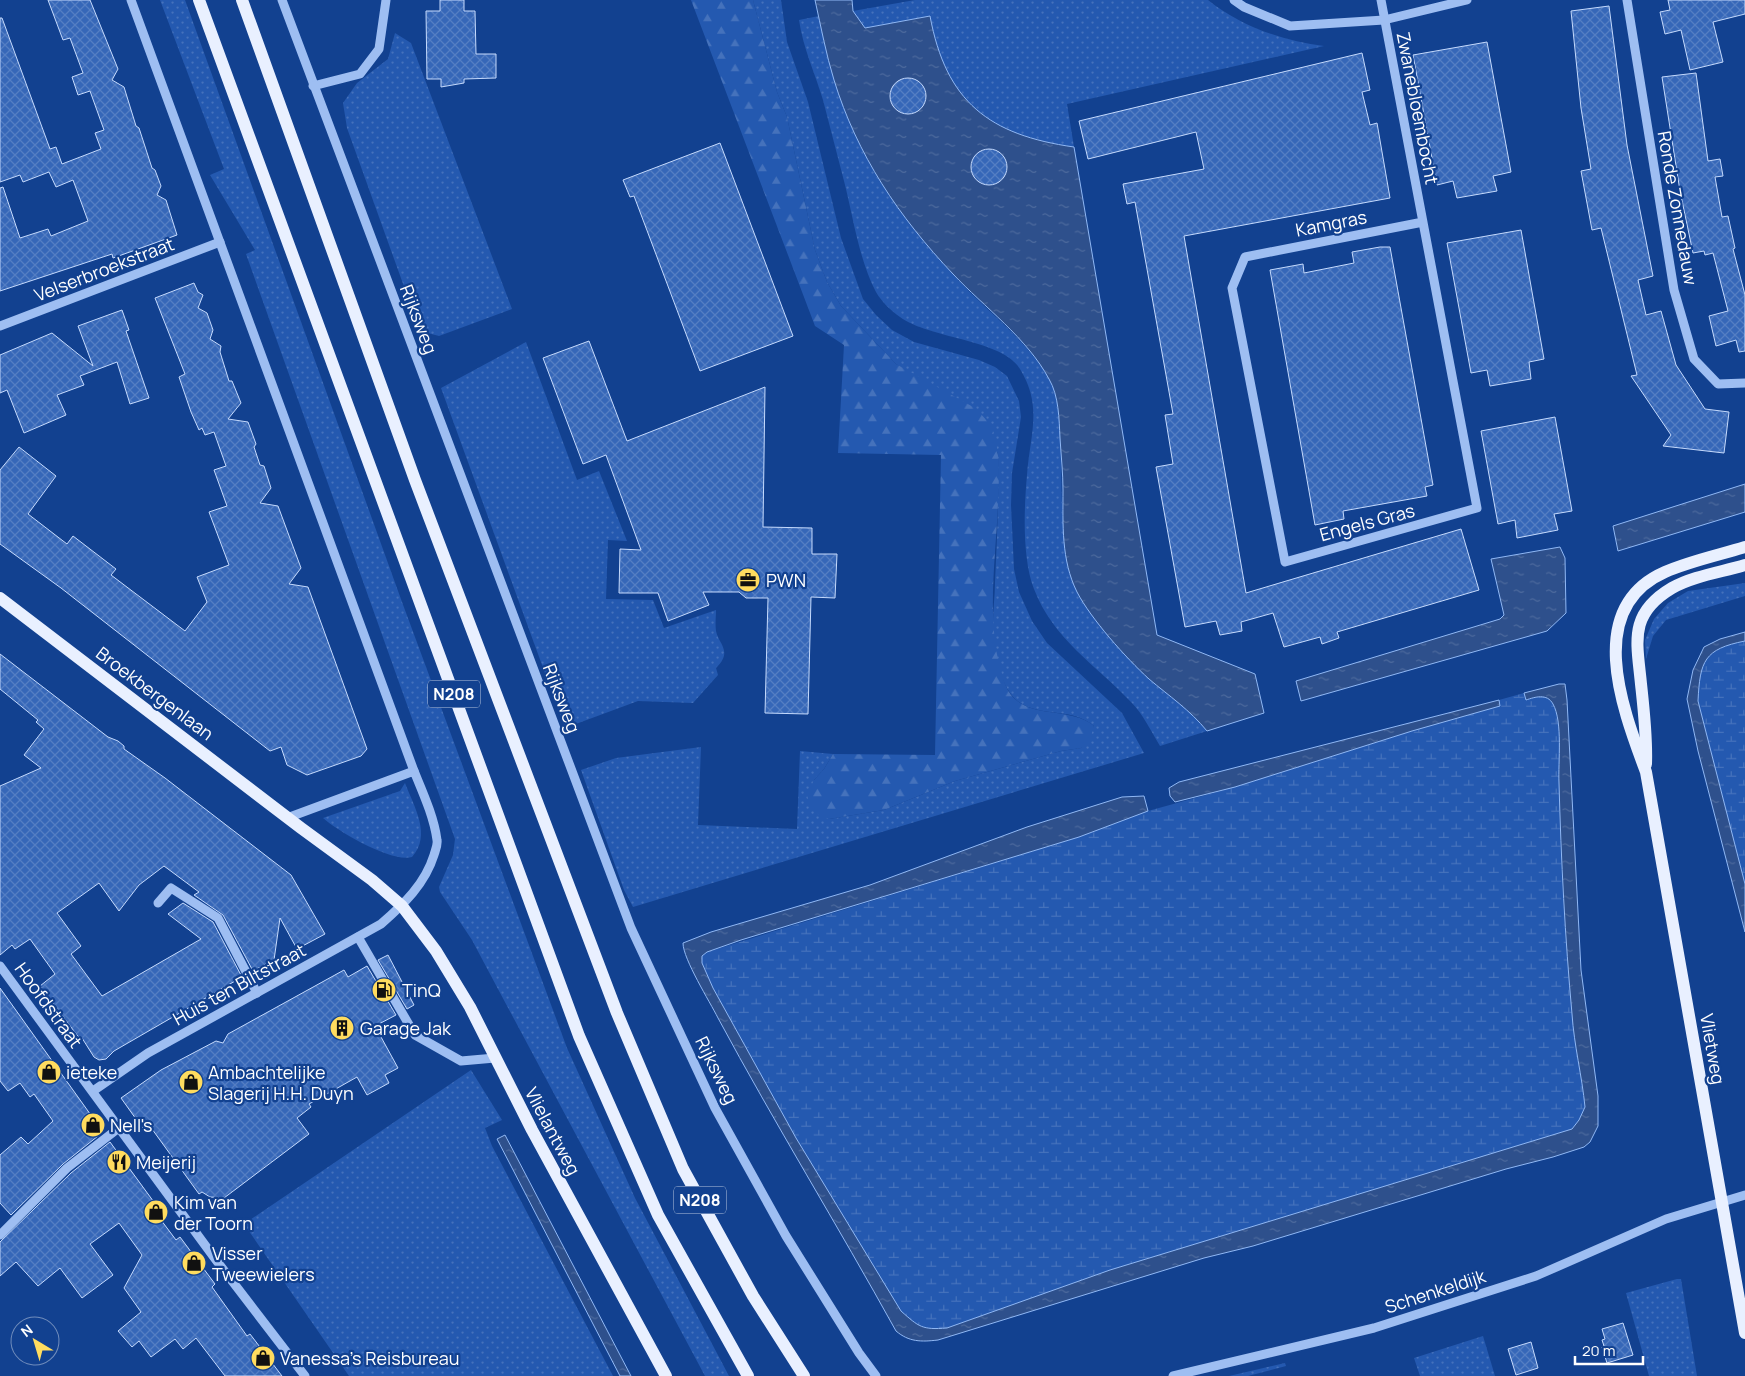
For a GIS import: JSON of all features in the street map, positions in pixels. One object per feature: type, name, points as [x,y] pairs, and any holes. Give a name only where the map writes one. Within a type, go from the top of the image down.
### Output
[{"type":"main road","name":"N208","points":[[199,0],[579,1036],[658,1215],[748,1376]]},
{"type":"main road","name":"N208","points":[[242,0],[416,480],[617,1012],[683,1169],[753,1296],[804,1376]]},
{"type":"main road","name":"Vlietweg","points":[[1745,547],[1665,572],[1638,590],[1618,623],[1615,657],[1629,728],[1646,772],[1745,1332]]},
{"type":"main road","name":"Vlietweg","points":[[1646,772],[1647,733],[1636,648],[1643,616],[1647,609],[1665,593],[1678,585],[1745,565]]},
{"type":"main road","name":"Broekbergenlaan","points":[[0,598],[287,818],[372,880],[402,906]]},
{"type":"main road","name":"Vlielantweg","points":[[402,906],[436,951],[470,1008],[603,1264],[666,1376]]},
{"type":"street","points":[[132,0],[430,813],[438,842],[429,870],[402,906]]},
{"type":"street","name":"Rijksweg","points":[[282,0],[631,928],[715,1108],[786,1236],[876,1376]]},
{"type":"street","points":[[314,86],[360,74],[379,49],[386,0]]},
{"type":"street","points":[[1234,0],[1244,7],[1290,26],[1384,20],[1467,0]]},
{"type":"street","name":"Zwanebloembocht","points":[[1381,0],[1423,222]]},
{"type":"street","name":"Ronde Zonnedauw","points":[[1627,0],[1674,290],[1694,358],[1718,384],[1745,383]]},
{"type":"street","name":"Engels Gras","points":[[1245,257],[1232,288],[1285,562],[1477,508],[1423,222]]},
{"type":"street","name":"Kamgras","points":[[1245,257],[1423,222]]},
{"type":"street","name":"Velserbroekstraat","points":[[0,326],[220,242]]},
{"type":"street","points":[[287,818],[414,771]]},
{"type":"street","points":[[158,903],[171,888],[218,918],[257,993]]},
{"type":"street","name":"Huis ten Biltstraat","points":[[93,1092],[148,1053],[381,924],[402,906]]},
{"type":"street","points":[[358,937],[415,1035],[461,1061],[496,1058]]},
{"type":"street","name":"Hoofdstraat","points":[[0,966],[216,1260],[305,1376]]},
{"type":"street","points":[[0,1235],[67,1168],[120,1127]]},
{"type":"street","name":"Schenkeldijk","points":[[1173,1376],[1374,1328],[1536,1276],[1666,1219],[1722,1201],[1745,1196]]},
{"type":"green space","points":[[160,0],[185,0],[402,602],[567,1048],[635,1198],[729,1376],[705,1376],[472,940],[440,892],[439,887],[453,855],[455,839],[246,254],[255,250],[210,175],[224,169]]},
{"type":"green space","points":[[691,0],[753,0],[777,92],[787,117],[815,250],[827,282],[841,306],[896,364],[975,408],[992,429],[997,447],[999,466],[993,605],[995,644],[1002,675],[1011,695],[1029,708],[1074,716],[1094,726],[1089,742],[1081,748],[1061,751],[955,781],[884,810],[829,819],[819,815],[810,808],[807,794],[814,780],[824,769],[833,754],[935,755],[941,455],[838,453],[844,345],[815,326]]},
{"type":"green space","points":[[753,0],[781,0],[787,42],[808,102],[841,238],[863,299],[892,330],[914,342],[979,360],[995,367],[1007,376],[1019,401],[1021,417],[1012,473],[1011,505],[1014,569],[1019,592],[1032,621],[1047,643],[1122,713],[1144,753],[633,907],[624,890],[581,770],[616,758],[701,747],[698,825],[797,829],[800,751],[833,754],[824,769],[814,780],[829,819],[884,810],[955,781],[1061,751],[1081,748],[1094,726],[1086,720],[1077,717],[1031,708],[1022,704],[1015,699],[1005,684],[997,657],[993,626],[998,518],[998,453],[923,381],[896,364],[841,306],[827,282],[815,250],[787,117],[777,92]]},
{"type":"green space","points":[[915,0],[1208,0],[1248,25],[1263,31],[1309,44],[1324,46],[1067,104],[1074,147],[1018,134],[995,123],[976,109],[960,92],[947,71],[937,46],[929,16],[865,28],[853,11]]},
{"type":"green space","points":[[819,16],[843,107],[868,161],[883,186],[937,257],[1029,351],[1040,364],[1052,384],[1059,414],[1064,535],[1071,573],[1079,595],[1087,608],[1136,667],[1187,710],[1207,731],[1160,746],[1135,707],[1076,650],[1052,623],[1042,607],[1034,589],[1027,563],[1026,488],[1033,408],[1027,383],[1020,369],[1011,359],[998,351],[913,324],[893,312],[876,292],[865,266],[823,100],[801,30],[799,20]]},
{"type":"green space","points":[[395,33],[411,43],[512,309],[439,336],[420,331],[347,128],[343,103],[357,83],[388,59]]},
{"type":"green space","points":[[526,342],[577,480],[599,471],[627,541],[608,540],[606,599],[653,600],[664,628],[716,610],[716,631],[724,648],[724,657],[716,668],[718,675],[693,703],[638,701],[565,728],[441,388]]},
{"type":"green space","points":[[1745,583],[1745,596],[1666,620],[1653,636],[1646,659],[1645,640],[1654,619],[1668,603],[1688,591]]},
{"type":"green space","points":[[1745,641],[1745,884],[1698,702],[1700,676],[1707,659],[1721,648]]},
{"type":"green space","points":[[1524,693],[1526,700],[1541,697],[1548,698],[1553,704],[1558,722],[1560,744],[1560,844],[1565,929],[1572,1014],[1585,1108],[1572,1129],[1110,1270],[947,1328],[926,1328],[912,1321],[901,1312],[796,1138],[713,988],[702,963],[702,956],[707,952],[1079,837],[1148,811],[1235,787],[1412,731],[1500,706],[1499,700]]},
{"type":"green space","points":[[405,783],[421,830],[421,840],[412,857],[403,858],[379,851],[341,831],[323,818],[400,791]]},
{"type":"green space","points":[[471,1070],[502,1120],[485,1128],[492,1146],[613,1376],[349,1376],[244,1224]]},
{"type":"green space","points":[[1681,1279],[1697,1376],[1649,1376],[1626,1293]]},
{"type":"green space","points":[[1483,1336],[1495,1376],[1420,1376],[1414,1358]]},
{"type":"green space","points":[[1285,1363],[1286,1366],[1248,1376],[1229,1376]]},
{"type":"water","points":[[815,0],[852,0],[853,11],[865,28],[930,16],[937,46],[947,71],[960,92],[976,109],[995,123],[1018,134],[1074,147],[1157,635],[1255,674],[1264,713],[1207,731],[1130,660],[1100,626],[1083,603],[1072,580],[1064,542],[1063,477],[1059,415],[1057,400],[1049,379],[1040,364],[1017,336],[933,252],[882,184],[855,134],[844,108],[828,60]]},
{"type":"water","points":[[1745,484],[1745,512],[1618,551],[1613,526]]},
{"type":"water","points":[[1560,547],[1565,558],[1566,613],[1547,631],[1301,701],[1296,681],[1500,619],[1504,615],[1491,559]]},
{"type":"water","points":[[1745,632],[1745,641],[1721,648],[1707,659],[1700,676],[1698,701],[1745,884],[1745,932],[1698,751],[1687,699],[1693,670],[1704,647],[1720,639]]},
{"type":"water","points":[[1565,684],[1567,700],[1581,970],[1598,1096],[1598,1126],[1590,1142],[1584,1147],[1553,1157],[1506,1169],[1253,1246],[1204,1258],[938,1340],[916,1340],[901,1335],[896,1331],[740,1058],[692,970],[683,943],[711,932],[870,885],[1027,827],[1122,797],[1144,796],[1148,811],[1079,837],[741,940],[707,952],[702,956],[702,963],[713,988],[796,1138],[901,1311],[912,1321],[926,1328],[947,1328],[1110,1270],[1572,1129],[1585,1107],[1573,1026],[1567,956],[1561,841],[1558,721],[1553,704],[1548,698],[1541,697],[1526,700],[1524,693]]},
{"type":"water","points":[[1499,700],[1500,706],[1412,731],[1235,787],[1175,802],[1170,796],[1169,788],[1179,782]]},
{"type":"water","points":[[505,1135],[631,1376],[620,1376],[497,1139]]},
{"type":"building","points":[[48,0],[90,0],[118,69],[112,80],[124,87],[136,126],[139,128],[152,168],[155,170],[161,186],[157,195],[166,200],[177,235],[113,258],[112,254],[0,291],[0,188],[3,187],[20,238],[48,229],[51,236],[88,221],[73,180],[56,187],[49,172],[23,182],[20,175],[0,182],[0,18],[2,18],[50,149],[56,147],[62,164],[101,149],[95,133],[104,130],[90,91],[78,95],[72,77],[83,73],[70,38],[63,40]]},
{"type":"building","points":[[440,0],[464,0],[464,11],[475,11],[476,54],[496,54],[496,78],[464,79],[464,83],[441,87],[441,79],[427,79],[426,11],[440,11]]},
{"type":"building","points":[[1668,0],[1745,0],[1745,14],[1713,22],[1723,62],[1690,70],[1681,30],[1665,34],[1660,12],[1670,10]]},
{"type":"building","points":[[1609,6],[1627,145],[1653,276],[1638,280],[1646,315],[1661,311],[1676,365],[1705,409],[1729,412],[1724,453],[1663,446],[1671,435],[1631,376],[1637,375],[1601,228],[1592,230],[1581,171],[1591,169],[1581,108],[1571,11]]},
{"type":"building","points":[[1487,42],[1511,172],[1493,176],[1497,191],[1457,198],[1453,181],[1437,185],[1413,55]]},
{"type":"building","points":[[1362,53],[1370,90],[1362,92],[1370,125],[1377,123],[1390,198],[1184,236],[1246,593],[1461,529],[1479,590],[1337,632],[1339,638],[1322,644],[1320,637],[1284,647],[1273,613],[1241,622],[1242,631],[1220,635],[1216,621],[1185,627],[1156,467],[1173,464],[1165,415],[1173,414],[1135,202],[1127,204],[1123,184],[1204,169],[1196,132],[1088,159],[1079,121]]},
{"type":"building","points":[[1696,73],[1708,161],[1720,159],[1723,176],[1715,177],[1722,217],[1728,216],[1735,248],[1733,249],[1745,295],[1745,351],[1739,352],[1736,340],[1716,346],[1709,316],[1728,311],[1713,253],[1705,255],[1704,251],[1693,253],[1680,191],[1662,77]]},
{"type":"building","points":[[908,78],[915,79],[921,83],[925,89],[925,103],[921,109],[915,113],[908,114],[901,113],[895,109],[891,103],[890,96],[891,89],[895,83],[901,79]]},
{"type":"building","points":[[720,143],[793,336],[700,371],[634,196],[630,197],[623,180]]},
{"type":"building","points":[[989,149],[996,150],[1002,154],[1006,160],[1006,174],[1002,180],[996,184],[989,185],[982,184],[976,180],[972,174],[971,167],[972,160],[976,154],[982,150]]},
{"type":"building","points":[[1521,230],[1544,359],[1529,362],[1531,379],[1490,386],[1487,370],[1471,373],[1447,243]]},
{"type":"building","points":[[1390,247],[1433,485],[1425,487],[1427,496],[1343,511],[1344,519],[1315,525],[1270,270],[1303,264],[1304,273],[1354,263],[1352,252]]},
{"type":"building","points":[[194,283],[198,292],[203,295],[198,308],[207,313],[213,330],[210,339],[221,346],[220,352],[229,381],[232,381],[241,403],[228,419],[248,422],[256,444],[254,447],[260,465],[264,466],[271,488],[260,503],[278,506],[301,568],[289,584],[308,587],[367,749],[361,756],[307,775],[287,765],[281,747],[270,751],[61,588],[0,544],[0,470],[19,447],[56,476],[28,514],[67,544],[73,536],[116,569],[111,575],[185,631],[207,602],[197,577],[229,565],[209,512],[227,506],[214,470],[226,466],[214,432],[205,435],[202,428],[199,430],[191,412],[179,377],[185,374],[155,298]]},
{"type":"building","points":[[122,310],[129,330],[126,331],[149,398],[130,404],[117,362],[80,376],[84,385],[57,395],[66,415],[24,433],[7,390],[0,393],[0,355],[52,333],[93,366],[78,326]]},
{"type":"building","points":[[589,341],[627,441],[765,387],[763,527],[812,528],[812,554],[837,554],[835,598],[811,597],[808,714],[765,713],[768,598],[746,598],[739,592],[703,592],[709,605],[668,621],[658,593],[619,593],[620,549],[641,550],[606,455],[583,464],[543,358]]},
{"type":"building","points":[[1555,417],[1572,511],[1554,514],[1558,530],[1517,538],[1515,520],[1498,524],[1481,431]]},
{"type":"building","points":[[0,654],[108,737],[118,741],[124,746],[124,749],[165,778],[291,875],[325,934],[297,949],[280,918],[273,967],[266,964],[253,971],[223,915],[194,895],[199,892],[164,866],[139,885],[119,911],[99,883],[57,913],[81,946],[71,954],[102,996],[201,939],[168,914],[183,903],[213,922],[242,977],[114,1051],[106,1059],[99,1060],[94,1057],[82,1038],[80,1039],[40,986],[55,974],[30,939],[15,949],[12,945],[0,955],[0,786],[41,768],[24,755],[44,729],[36,722],[38,720],[0,689]]},
{"type":"building","points":[[388,955],[414,1005],[407,1009],[378,960]]},
{"type":"building","points":[[367,966],[396,1015],[375,1026],[398,1068],[385,1075],[389,1083],[367,1095],[357,1077],[309,1104],[311,1107],[297,1118],[309,1134],[224,1198],[210,1197],[202,1192],[199,1194],[152,1129],[146,1133],[121,1098],[161,1070],[216,1041],[223,1043],[228,1034],[344,970],[348,977]]},
{"type":"building","points":[[0,988],[103,1132],[63,1164],[11,1215],[0,1203],[0,1155],[21,1137],[28,1144],[53,1121],[34,1094],[30,1097],[20,1083],[8,1091],[0,1081]]},
{"type":"building","points":[[110,1142],[159,1209],[158,1216],[176,1240],[180,1237],[215,1284],[212,1287],[247,1336],[250,1334],[282,1376],[225,1376],[196,1338],[183,1349],[175,1339],[151,1357],[139,1341],[132,1347],[118,1331],[141,1312],[124,1288],[142,1255],[119,1223],[90,1244],[113,1275],[82,1298],[60,1268],[38,1286],[16,1262],[0,1276],[0,1242],[71,1173]]},
{"type":"building","points":[[1623,1323],[1633,1355],[1607,1363],[1602,1347],[1604,1346],[1602,1340],[1605,1339],[1602,1329]]},
{"type":"building","points":[[1531,1342],[1538,1368],[1516,1375],[1508,1349]]},
{"type":"place","name":"PWN","points":[[748,580]]},
{"type":"place","name":"TinQ","points":[[384,990]]},
{"type":"place","name":"Garage Jak","points":[[342,1028]]},
{"type":"place","name":"ieteke","points":[[49,1072]]},
{"type":"place","name":"Ambachtelijke Slagerij H.H. Duyn","points":[[191,1082]]},
{"type":"place","name":"Nell's","points":[[93,1125]]},
{"type":"place","name":"Meijerij","points":[[119,1162]]},
{"type":"place","name":"Kim van der Toorn","points":[[156,1212]]},
{"type":"place","name":"Visser Tweewielers","points":[[194,1263]]},
{"type":"place","name":"Vanessa's Reisbureau","points":[[263,1358]]}]
